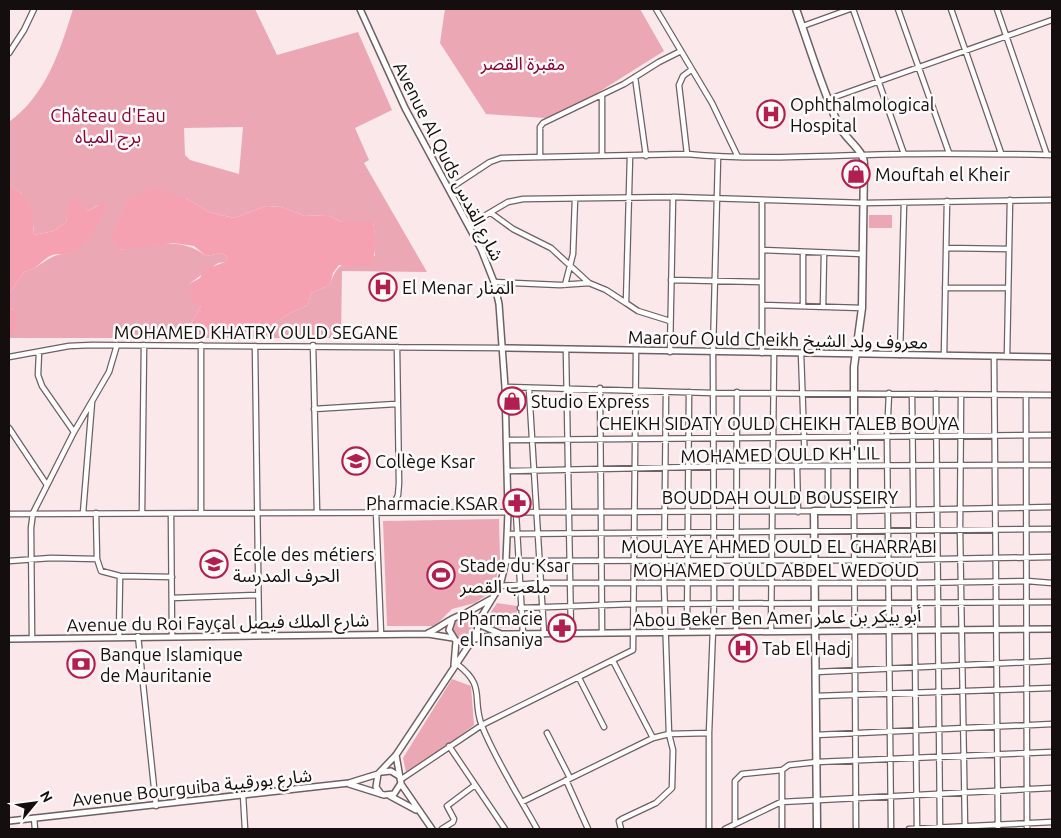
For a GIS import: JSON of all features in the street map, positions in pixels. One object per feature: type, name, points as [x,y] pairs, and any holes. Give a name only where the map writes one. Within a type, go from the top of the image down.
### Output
[{"type":"main road","points":[[796,9],[842,132],[862,155],[865,203],[864,254],[862,308],[854,367],[854,511]]},
{"type":"main road","name":"BOUDDAH OULD BOUSSEIRY","points":[[814,512],[854,511]]},
{"type":"main road","points":[[814,512],[817,829]]},
{"type":"street","points":[[9,53],[24,30],[34,9]]},
{"type":"street","name":"Avenue Al Quds شارع القدس","points":[[360,9],[405,108],[469,225],[494,282],[501,315],[504,348],[508,512],[506,561],[500,586],[478,623]]},
{"type":"street","points":[[656,9],[712,103],[738,157]]},
{"type":"street","points":[[802,26],[851,9],[904,154]]},
{"type":"street","points":[[898,9],[949,153]]},
{"type":"street","points":[[951,9],[1001,153]]},
{"type":"street","points":[[449,189],[496,159],[688,154],[718,157],[949,153],[1050,155],[997,9]]},
{"type":"street","points":[[829,99],[1052,20]]},
{"type":"street","points":[[540,157],[540,127],[543,123],[602,96],[659,62],[681,52]]},
{"type":"street","points":[[688,154],[678,85],[683,76],[691,70]]},
{"type":"street","points":[[635,77],[646,156]]},
{"type":"street","points":[[602,96],[602,155]]},
{"type":"street","points":[[626,303],[630,156]]},
{"type":"street","points":[[709,829],[709,733],[714,603],[713,352],[718,157]]},
{"type":"street","points":[[670,352],[673,197]]},
{"type":"street","points":[[469,225],[516,200],[673,197],[865,203],[1052,200]]},
{"type":"street","points":[[565,285],[574,254],[575,199]]},
{"type":"street","points":[[762,200],[762,353]]},
{"type":"street","points":[[1007,356],[1010,200]]},
{"type":"street","points":[[944,355],[947,201]]},
{"type":"street","points":[[900,354],[904,202]]},
{"type":"street","points":[[491,213],[512,229],[554,250],[589,283],[606,290],[638,311],[670,321]]},
{"type":"street","points":[[946,248],[1009,249]]},
{"type":"street","points":[[762,250],[864,254]]},
{"type":"street","points":[[803,252],[803,306]]},
{"type":"street","points":[[823,307],[824,253]]},
{"type":"street","points":[[671,280],[762,282]]},
{"type":"street","points":[[494,282],[565,285],[589,283]]},
{"type":"street","points":[[945,288],[1008,288]]},
{"type":"street","points":[[762,306],[862,308]]},
{"type":"street","points":[[32,638],[31,528],[33,513],[74,432],[109,372],[117,345]]},
{"type":"street","name":"MOHAMED KHATRY OULD SEGANE","points":[[9,357],[69,346],[117,345],[314,345],[504,348]]},
{"type":"street","points":[[142,513],[144,345]]},
{"type":"street","points":[[201,345],[201,514]]},
{"type":"street","points":[[314,345],[317,512]]},
{"type":"street","points":[[255,346],[258,634]]},
{"type":"street","points":[[390,512],[399,490],[396,404],[397,347]]},
{"type":"street","name":"Maarouf Ould Cheikh معروف ولد الشيخ","points":[[504,348],[1052,357]]},
{"type":"street","points":[[566,350],[571,633]]},
{"type":"street","points":[[400,780],[482,725],[633,650],[636,351]]},
{"type":"street","points":[[39,352],[38,375],[42,386],[74,432]]},
{"type":"street","points":[[771,631],[772,392],[774,353]]},
{"type":"street","points":[[801,353],[805,466]]},
{"type":"street","points":[[994,356],[998,827]]},
{"type":"street","points":[[505,387],[529,389],[600,388],[713,393],[1052,395]]},
{"type":"street","points":[[600,388],[602,633]]},
{"type":"street","points":[[529,389],[544,634]]},
{"type":"street","points":[[621,829],[619,822],[622,819],[656,804],[672,788],[673,750],[670,734],[664,584],[666,392]]},
{"type":"street","points":[[687,631],[689,392]]},
{"type":"street","points":[[736,631],[735,511],[737,392]]},
{"type":"street","points":[[889,393],[886,438],[891,829]]},
{"type":"street","points":[[912,394],[917,829]]},
{"type":"street","points":[[936,394],[940,828]]},
{"type":"street","points":[[961,395],[962,508],[960,530],[965,828]]},
{"type":"street","points":[[1026,395],[1027,829]]},
{"type":"street","points":[[83,513],[92,401]]},
{"type":"street","points":[[314,409],[396,404]]},
{"type":"street","points":[[9,428],[47,484]]},
{"type":"street","name":"CHEIKH SIDATY OULD CHEIKH TALEB BOUYA","points":[[506,440],[1052,435]]},
{"type":"street","name":"MOHAMED OULD KH'LIL","points":[[507,471],[736,466],[1052,465]]},
{"type":"street","points":[[797,466],[798,512]]},
{"type":"street","points":[[828,466],[828,512]]},
{"type":"street","name":"BOUDDAH OULD BOUSSEIRY","points":[[854,511],[1052,507]]},
{"type":"street","points":[[854,511],[856,829]]},
{"type":"street","points":[[376,512],[381,634]]},
{"type":"street","points":[[516,512],[520,608],[523,634]]},
{"type":"street","name":"BOUDDAH OULD BOUSSEIRY","points":[[9,514],[814,512]]},
{"type":"street","points":[[96,513],[97,559],[101,572],[120,576],[172,577]]},
{"type":"street","points":[[171,514],[172,636]]},
{"type":"street","points":[[508,534],[569,532],[688,534],[1052,529]]},
{"type":"street","name":"MOULAYE AHMED OULD EL GHARRABI","points":[[506,561],[736,561],[815,558],[888,560],[913,558],[1052,557]]},
{"type":"street","points":[[9,561],[97,559]]},
{"type":"street","points":[[119,636],[120,576]]},
{"type":"street","name":"MOHAMED OULD ABDEL WEDOUD","points":[[500,586],[541,583],[602,585],[1052,582]]},
{"type":"street","points":[[172,598],[258,595]]},
{"type":"street","name":"Avenue Al Quds شارع القدس","points":[[464,614],[493,597]]},
{"type":"street","points":[[520,608],[714,603],[1052,602]]},
{"type":"street","points":[[420,813],[390,796],[381,794],[376,787],[380,773],[396,755],[479,632],[478,623],[472,616],[464,614],[457,616],[452,621],[428,634]]},
{"type":"street","points":[[452,621],[450,630],[455,640],[453,670]]},
{"type":"street","name":"Abou Beker Ben Amer أبو بيكر بن عامر","points":[[478,623],[502,634]]},
{"type":"street","name":"Abou Beker Ben Amer أبو بيكر بن عامر","points":[[473,640],[502,634],[1052,629]]},
{"type":"street","name":"Avenue du Roi Fayçal شارع الملك فيصل","points":[[9,639],[258,634],[428,634],[455,640]]},
{"type":"street","points":[[138,636],[156,806]]},
{"type":"street","points":[[455,640],[464,644],[473,640]]},
{"type":"street","points":[[613,661],[653,738]]},
{"type":"street","points":[[816,672],[1052,661]]},
{"type":"street","points":[[457,664],[469,674],[477,686],[482,725],[537,829]]},
{"type":"street","points":[[579,678],[604,727]]},
{"type":"street","points":[[816,696],[1052,688]]},
{"type":"street","points":[[816,735],[1052,724]]},
{"type":"street","points":[[547,732],[588,829]]},
{"type":"street","points":[[522,802],[653,738],[670,734],[709,733]]},
{"type":"street","points":[[449,746],[505,829]]},
{"type":"street","points":[[735,824],[735,781],[742,774],[782,770],[789,765],[817,762],[1052,752]]},
{"type":"street","points":[[390,796],[398,791],[400,780],[396,755]]},
{"type":"street","points":[[380,773],[391,770],[400,780],[432,829]]},
{"type":"street","points":[[782,770],[782,829]]},
{"type":"street","name":"Avenue Bourguiba شارع بورقيبة","points":[[9,821],[349,783],[380,773]]},
{"type":"street","name":"Avenue Bourguiba شارع بورقيبة","points":[[349,783],[381,794]]},
{"type":"street","points":[[442,829],[453,822],[454,818],[447,806],[475,785]]},
{"type":"street","points":[[724,829],[781,802],[1052,788]]},
{"type":"street","points":[[243,796],[245,829]]},
{"type":"street","points":[[34,818],[35,829]]},
{"type":"street","points":[[909,829],[998,827],[1052,822]]},
{"type":"green space","name":"Château d'Eau برج المياه","points":[[73,9],[255,9],[277,55],[358,32],[392,110],[355,128],[369,160],[364,163],[427,272],[342,271],[341,338],[9,338],[9,333],[14,333],[13,310],[9,306],[9,294],[24,272],[37,267],[50,258],[69,253],[98,205],[88,211],[83,206],[70,201],[66,222],[54,231],[34,235],[34,228],[22,194],[9,184],[9,122],[33,99],[42,85],[57,56]],"holes":[[[243,127],[239,174],[190,160],[185,155],[184,128]],[[185,198],[209,212],[234,218],[266,206],[281,207],[305,216],[327,215],[342,222],[373,222],[375,256],[352,261],[341,266],[333,276],[330,285],[311,293],[308,305],[290,313],[264,330],[189,327],[201,306],[189,284],[218,263],[225,262],[228,257],[221,253],[206,256],[186,246],[175,244],[153,244],[119,250]]]},
{"type":"green space","name":"مقبرة القصر","points":[[445,9],[640,9],[664,51],[575,107],[545,118],[486,114],[440,43]]},
{"type":"green space","points":[[869,215],[892,215],[892,228],[869,228]]},
{"type":"green space","name":"Stade du Ksar ملعب القصر","points":[[499,519],[500,560],[494,590],[475,603],[452,609],[435,626],[387,626],[383,521]]},
{"type":"green space","points":[[497,603],[517,606],[517,627],[494,628],[487,624],[487,618]]},
{"type":"green space","points":[[464,616],[469,617],[475,623],[475,633],[469,639],[464,640],[459,639],[453,633],[452,628],[453,623],[459,617]]},
{"type":"green space","points":[[452,679],[471,686],[474,725],[411,773],[406,772],[403,758]]},
{"type":"shaded area","points":[[9,184],[23,195],[30,205],[34,235],[54,231],[66,222],[69,201],[78,199],[88,211],[104,202],[106,208],[87,240],[75,250],[69,253],[50,256],[37,267],[24,272],[9,294]]},
{"type":"shaded area","points":[[154,187],[185,198],[209,212],[234,218],[266,206],[281,207],[305,216],[327,215],[342,222],[373,222],[375,244],[371,266],[339,265],[333,273],[330,285],[311,293],[308,305],[290,313],[264,330],[247,335],[203,335],[189,327],[201,306],[193,302],[189,284],[200,278],[204,270],[225,262],[228,257],[221,253],[206,256],[194,246],[173,243],[119,250],[112,238],[117,222],[128,200]]},
{"type":"shaded area","points":[[9,306],[17,318],[14,333],[9,333]]},
{"type":"place","name":"Ophthalmological Hospital","points":[[771,114]]},
{"type":"place","name":"Mouftah el Kheir","points":[[856,174]]},
{"type":"place","name":"El Menar المنار","points":[[383,287]]},
{"type":"place","name":"Studio Express","points":[[512,401]]},
{"type":"place","name":"Collège Ksar","points":[[356,461]]},
{"type":"place","name":"Pharmacie KSAR","points":[[517,503]]},
{"type":"place","name":"École des métiers الحرف المدرسة","points":[[214,564]]},
{"type":"place","name":"Stade du Ksar ملعب القصر","points":[[441,575]]},
{"type":"place","name":"Pharmacie el Insaniya","points":[[562,628]]},
{"type":"place","name":"Tab El Hadj","points":[[743,648]]},
{"type":"place","name":"Banque Islamique de Mauritanie","points":[[81,664]]}]
